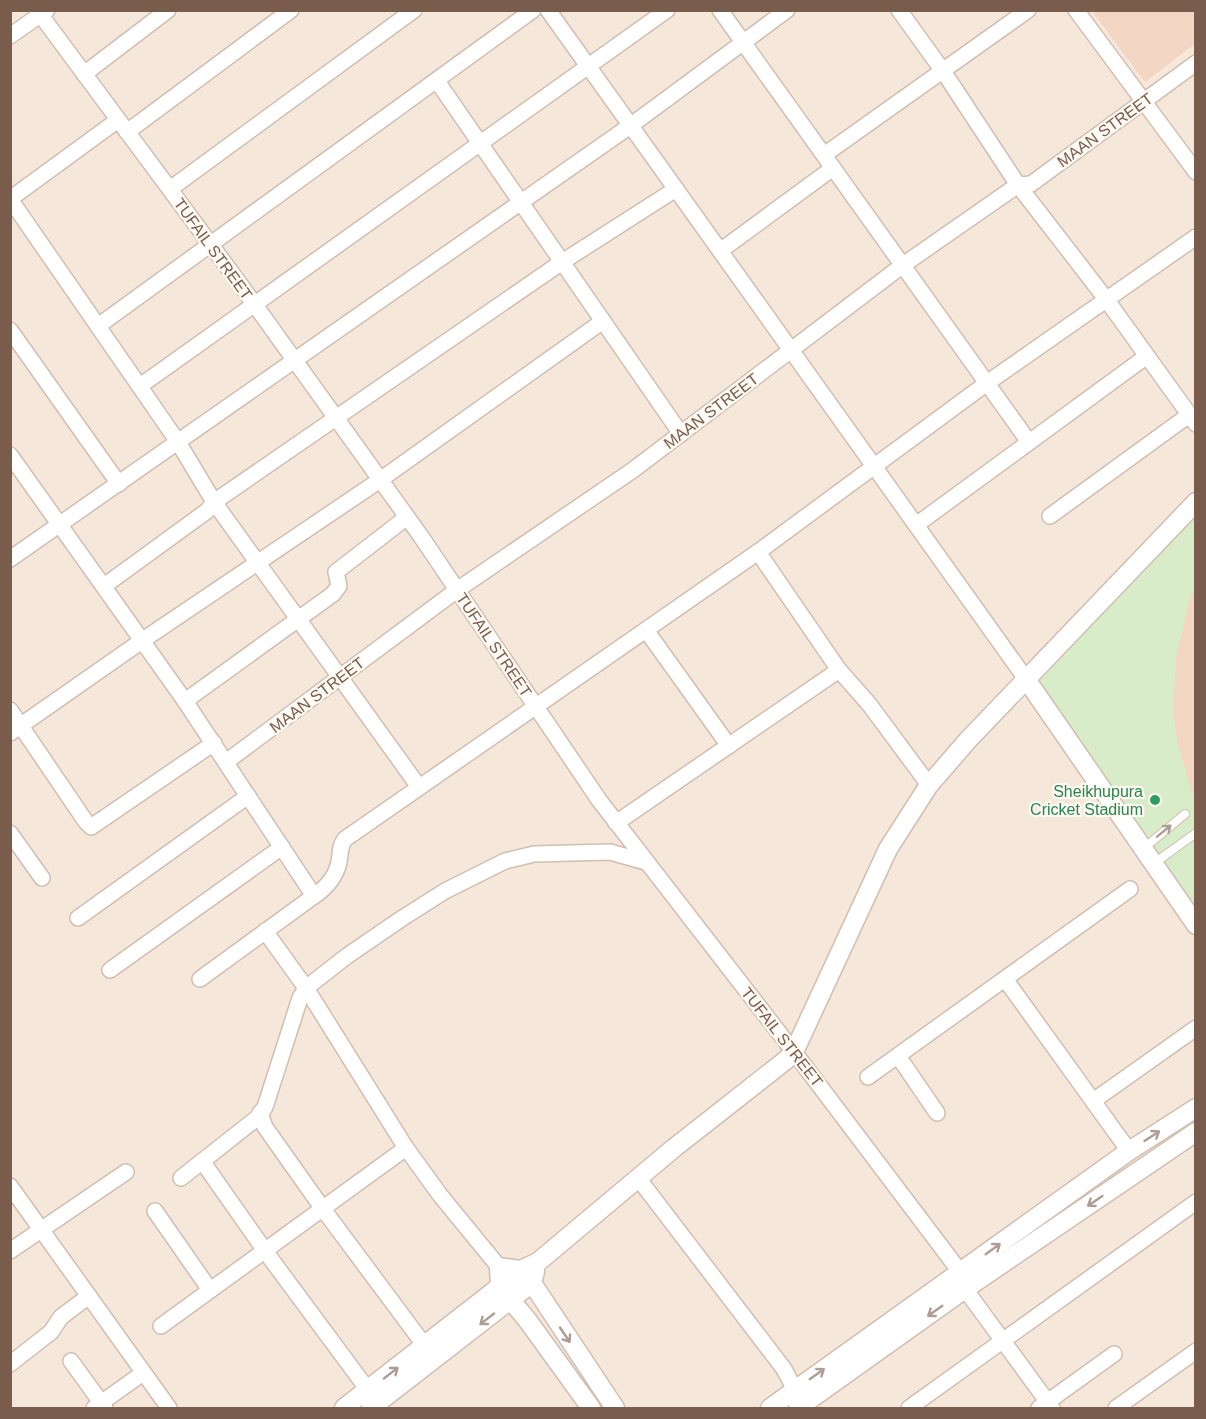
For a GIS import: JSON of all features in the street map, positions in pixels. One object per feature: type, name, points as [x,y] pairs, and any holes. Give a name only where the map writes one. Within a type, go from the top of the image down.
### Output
[{"type":"street","points":[[84,74],[168,10]]},
{"type":"street","points":[[291,10],[122,126],[10,199],[178,442],[214,502],[419,787]]},
{"type":"street","points":[[170,189],[414,10]]},
{"type":"street","points":[[98,326],[532,10]]},
{"type":"street","points":[[548,10],[1026,679],[1196,925]]},
{"type":"street","points":[[140,386],[667,10]]},
{"type":"street","points":[[720,10],[1029,442]]},
{"type":"street","points":[[10,559],[630,126],[787,10]]},
{"type":"street","points":[[899,10],[943,71],[1018,185],[1106,299],[1192,420],[1050,516]]},
{"type":"street","points":[[824,155],[1028,10]]},
{"type":"street","points":[[1076,10],[1196,172]]},
{"type":"street","points":[[10,36],[41,12]]},
{"type":"street","name":"TUFAIL STREET","points":[[41,12],[407,517],[599,800],[794,1052],[963,1281],[1046,1406]]},
{"type":"street","name":"MAAN STREET","points":[[226,762],[457,590],[615,483],[903,265],[1018,185],[1030,184],[1196,63]]},
{"type":"street","points":[[437,81],[681,434]]},
{"type":"street","points":[[720,251],[833,168]]},
{"type":"street","points":[[104,586],[207,511],[214,502],[562,262],[676,189]]},
{"type":"street","points":[[200,979],[323,889],[334,875],[339,862],[341,844],[345,839],[758,552],[987,383],[1196,237]]},
{"type":"street","points":[[16,729],[380,480],[603,321]]},
{"type":"street","points":[[10,330],[119,484]]},
{"type":"street","points":[[916,525],[1147,356]]},
{"type":"street","points":[[10,455],[143,640],[214,743],[314,896]]},
{"type":"street","points":[[344,1408],[370,1399],[506,1294],[538,1262],[794,1052],[888,849],[929,785],[968,740],[1196,502]]},
{"type":"street","points":[[185,701],[337,590],[339,586],[336,572],[407,517]]},
{"type":"street","points":[[758,552],[839,670],[869,704],[929,785]]},
{"type":"street","points":[[646,630],[729,746]]},
{"type":"street","points":[[616,823],[839,670]]},
{"type":"street","points":[[10,710],[16,729],[91,827],[214,743]]},
{"type":"street","points":[[78,918],[248,796]]},
{"type":"street","points":[[10,833],[42,878]]},
{"type":"street","points":[[111,970],[282,847]]},
{"type":"street","points":[[181,1178],[265,1107],[300,998],[306,988],[347,956],[410,913],[446,891],[505,861],[534,854],[610,852],[646,862]]},
{"type":"street","points":[[868,1077],[1130,889]]},
{"type":"street","points":[[265,931],[306,988],[406,1148],[440,1195],[499,1267],[506,1294],[591,1408]]},
{"type":"street","points":[[1005,979],[1129,1151]]},
{"type":"street","points":[[1093,1101],[1196,1028]]},
{"type":"street","points":[[898,1056],[937,1113]]},
{"type":"street","points":[[770,1408],[801,1403],[963,1281],[1129,1151],[1196,1108]]},
{"type":"street","points":[[260,1113],[265,1127],[323,1209],[425,1346]]},
{"type":"street","points":[[963,1281],[1196,1132]]},
{"type":"street","points":[[161,1326],[406,1148]]},
{"type":"street","points":[[202,1161],[370,1399]]},
{"type":"street","points":[[10,1251],[126,1172]]},
{"type":"street","points":[[638,1178],[784,1369],[801,1403]]},
{"type":"street","points":[[10,1186],[169,1408]]},
{"type":"street","points":[[909,1408],[1196,1202]]},
{"type":"street","points":[[155,1211],[210,1290]]},
{"type":"street","points":[[499,1267],[526,1276],[615,1408]]},
{"type":"street","points":[[370,1399],[425,1346],[506,1294]]},
{"type":"street","points":[[10,1364],[51,1332],[61,1317],[89,1296]]},
{"type":"street","points":[[1116,1408],[1196,1351]]},
{"type":"street","points":[[1046,1406],[1114,1354]]},
{"type":"street","points":[[71,1361],[100,1407],[143,1373]]},
{"type":"lane","points":[[1142,849],[1185,814]]},
{"type":"lane","points":[[1153,864],[1196,833]]},
{"type":"shaded area","points":[[11,11],[1195,11],[1195,1408],[11,1408]]},
{"type":"green space","name":"Sheikhupura Cricket Stadium","points":[[1195,510],[1195,919],[1034,681]]},
{"type":"building","points":[[1091,10],[1196,10],[1196,43],[1145,82]]},
{"type":"building","points":[[1191,593],[1196,594],[1194,798],[1178,746],[1173,712],[1176,659]]},
{"type":"place","name":"Sheikhupura Cricket Stadium","points":[[1155,800]]}]
